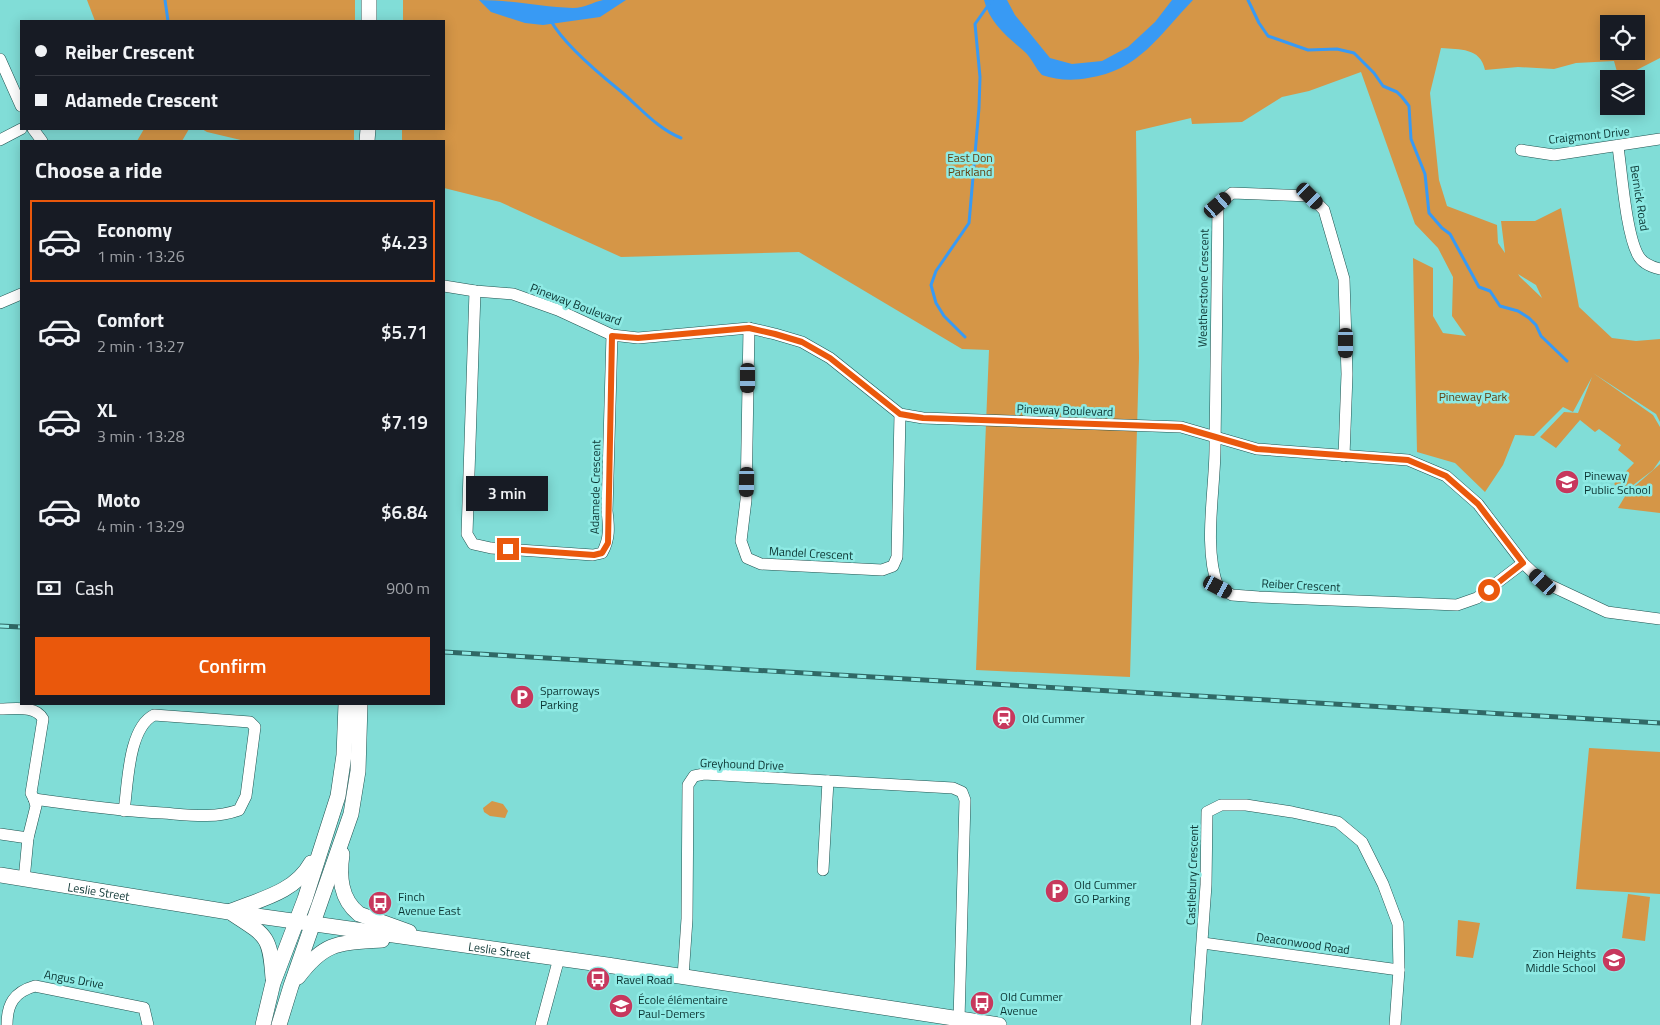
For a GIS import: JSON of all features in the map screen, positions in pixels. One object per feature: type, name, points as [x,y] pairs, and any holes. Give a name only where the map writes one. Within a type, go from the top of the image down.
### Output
[{"type":"main road","points":[[369,3],[369,20]]},
{"type":"main road","points":[[263,1025],[273,983],[325,839],[338,796],[344,755],[346,705]]},
{"type":"main road","points":[[279,1025],[351,814],[358,771],[360,705]]},
{"type":"main road","points":[[344,834],[341,883],[346,900],[352,908],[359,914],[431,941]]},
{"type":"main road","points":[[229,912],[294,885],[308,870],[325,839]]},
{"type":"main road","name":"Leslie Street","points":[[0,875],[229,912],[559,958],[999,1025]]},
{"type":"main road","points":[[229,912],[264,936],[271,950],[273,983]]},
{"type":"main road","points":[[291,986],[312,960],[324,949],[347,943],[409,938]]},
{"type":"street","points":[[0,59],[20,104]]},
{"type":"street","points":[[0,140],[20,130]]},
{"type":"street","name":"Craigmont Drive","points":[[1521,150],[1554,155],[1660,140]]},
{"type":"street","name":"Bernick Road","points":[[1618,147],[1631,232],[1638,256],[1650,267],[1660,269]]},
{"type":"street","name":"Weatherstone Crescent","points":[[1215,437],[1218,205],[1232,192],[1310,196],[1324,210],[1344,279],[1346,347],[1344,456]]},
{"type":"street","name":"Pineway Boulevard","points":[[445,286],[513,294],[558,310],[612,336],[638,338],[749,328],[802,342],[830,358],[900,414],[923,418],[1181,427],[1257,449],[1408,460],[1446,476],[1478,504],[1523,563],[1543,582],[1607,612],[1660,619]]},
{"type":"street","name":"Adamede Crescent","points":[[475,291],[467,534],[473,544],[491,548],[594,555],[602,553],[608,543],[609,529],[612,336]]},
{"type":"street","points":[[0,304],[20,297]]},
{"type":"street","name":"Mandel Crescent","points":[[749,328],[746,500],[741,541],[748,558],[761,564],[882,570],[893,566],[897,557],[900,414]]},
{"type":"street","name":"Reiber Crescent","points":[[1215,437],[1211,499],[1212,572],[1218,587],[1232,594],[1457,605],[1477,598],[1523,563]]},
{"type":"street","points":[[0,709],[35,710],[43,720],[31,794],[36,806],[28,838],[24,880]]},
{"type":"street","points":[[34,799],[124,811],[213,817],[239,810],[246,796],[255,727],[250,722],[154,714],[146,719],[134,741],[124,811]]},
{"type":"street","name":"Greyhound Drive","points":[[684,977],[687,919],[688,785],[694,776],[704,774],[953,788],[962,792],[965,807],[959,1020]]},
{"type":"street","points":[[823,870],[828,781]]},
{"type":"street","name":"Castlebury Crescent","points":[[1196,1025],[1203,943],[1207,812],[1221,805],[1246,805],[1338,822],[1362,842],[1383,884],[1398,924],[1399,970],[1395,1025]]},
{"type":"street","points":[[0,834],[28,838]]},
{"type":"street","name":"Deaconwood Road","points":[[1203,943],[1399,970]]},
{"type":"street","points":[[541,1025],[559,958]]},
{"type":"street","name":"Angus Drive","points":[[7,1025],[7,1009],[22,990],[35,986],[144,1008],[148,1025]]},
{"type":"green space","points":[[87,0],[355,0],[355,20],[95,20]]},
{"type":"green space","name":"East Don Parkland","points":[[403,0],[1660,0],[1660,58],[1637,70],[1616,70],[1614,61],[1576,63],[1554,69],[1518,67],[1485,70],[1479,57],[1474,53],[1441,48],[1430,93],[1439,180],[1447,206],[1497,225],[1498,243],[1505,253],[1501,221],[1535,221],[1561,208],[1579,307],[1612,338],[1636,341],[1660,339],[1660,422],[1656,414],[1593,373],[1653,415],[1660,427],[1660,460],[1653,470],[1624,492],[1614,484],[1634,463],[1618,450],[1621,445],[1599,429],[1595,432],[1580,420],[1556,448],[1540,437],[1564,412],[1578,413],[1592,377],[1573,412],[1563,407],[1534,436],[1515,435],[1503,465],[1485,492],[1455,463],[1417,452],[1413,258],[1433,268],[1433,316],[1443,333],[1466,336],[1452,316],[1453,277],[1438,248],[1415,224],[1361,72],[1309,91],[1282,97],[1242,122],[1192,124],[1191,118],[1136,131],[1139,358],[1130,677],[976,670],[989,350],[962,349],[799,252],[621,257],[500,202],[445,188],[445,140],[402,140],[402,130],[445,130],[445,20],[403,20]],"holes":[[[1518,274],[1536,285],[1542,298],[1520,277]]]},
{"type":"green space","points":[[143,130],[188,130],[183,140],[138,140]]},
{"type":"green space","points":[[204,130],[354,130],[354,140],[241,140]]},
{"type":"green space","points":[[1660,464],[1660,513],[1618,508],[1627,493]]},
{"type":"green space","points":[[1589,748],[1660,752],[1660,894],[1576,889]]},
{"type":"green space","points":[[492,801],[503,804],[508,811],[505,818],[490,816],[484,812],[483,808]]},
{"type":"green space","points":[[1628,894],[1650,897],[1645,941],[1622,938]]},
{"type":"green space","points":[[1458,920],[1480,923],[1473,958],[1456,956]]},
{"type":"water","points":[[479,0],[573,8],[603,0],[626,0],[600,17],[543,25],[525,23],[491,12]]},
{"type":"water","points":[[984,0],[1007,0],[1015,15],[1050,58],[1072,64],[1102,61],[1128,47],[1155,22],[1172,0],[1193,0],[1159,38],[1135,59],[1121,68],[1106,74],[1071,80],[1042,75],[1026,53],[1006,36],[995,23]]},
{"type":"waterway","points":[[165,0],[168,20]]},
{"type":"waterway","points":[[965,337],[944,316],[936,303],[931,285],[936,271],[969,223],[980,77],[975,24],[992,0]]},
{"type":"waterway","points":[[1248,0],[1259,23],[1268,36],[1308,50],[1337,49],[1354,53],[1374,73],[1383,86],[1397,92],[1402,97],[1409,106],[1411,139],[1425,174],[1429,213],[1450,234],[1479,287],[1490,291],[1500,306],[1518,311],[1529,318],[1536,325],[1541,336],[1567,361]]},
{"type":"waterway","points":[[551,21],[564,39],[591,66],[656,123],[681,138]]},
{"type":"railway","points":[[0,626],[20,627]]},
{"type":"railway","points":[[445,652],[1660,723]]},
{"type":"place","name":"Pineway Public School","points":[[1567,482]]},
{"type":"place","name":"Sparroways Parking","points":[[522,697]]},
{"type":"place","name":"Old Cummer","points":[[1004,718]]},
{"type":"place","name":"Old Cummer GO Parking","points":[[1057,891]]},
{"type":"place","name":"Finch Avenue East","points":[[380,903]]},
{"type":"place","name":"Zion Heights Middle School","points":[[1614,960]]},
{"type":"place","name":"Ravel Road","points":[[598,979]]},
{"type":"place","name":"Old Cummer Avenue","points":[[982,1003]]},
{"type":"place","name":"École élémentaire Paul-Demers","points":[[621,1006]]},
{"type":"route","points":[[508,549],[594,555],[602,553],[608,543],[612,336],[638,338],[749,328],[802,342],[830,358],[880,400],[900,414],[923,418],[981,421],[1181,427],[1230,443],[1257,449],[1408,460],[1446,476],[1478,504],[1523,563],[1489,590]]},
{"type":"park label","name":"Pineway Park","points":[[1473,396]]}]
